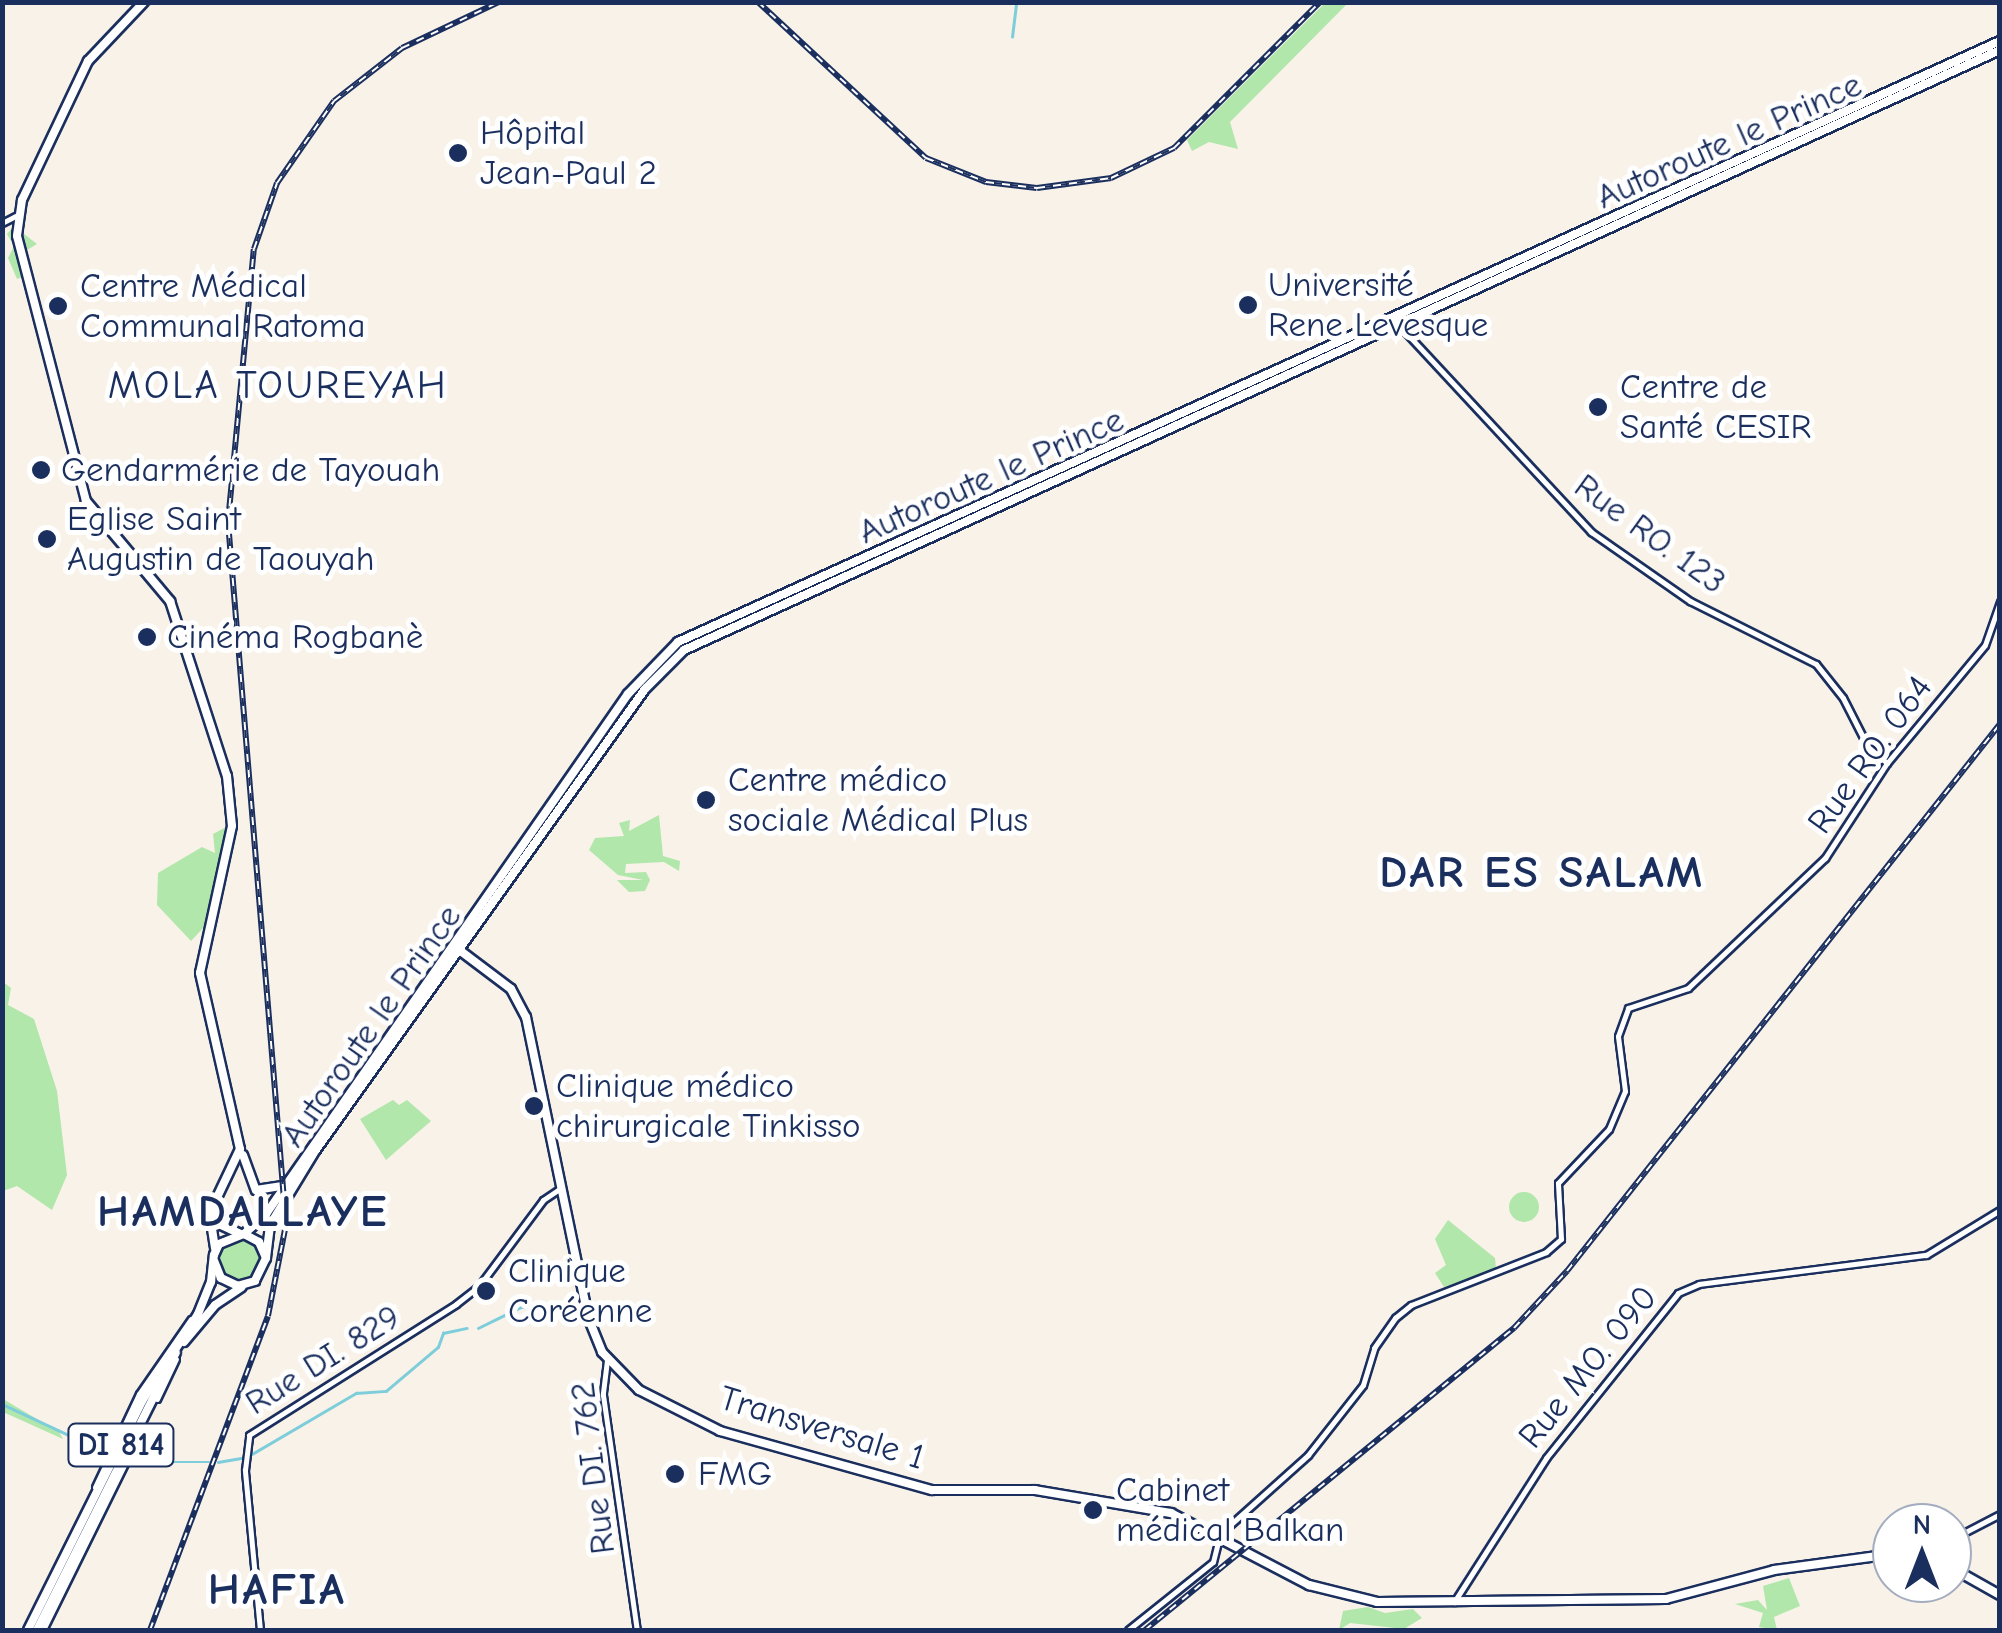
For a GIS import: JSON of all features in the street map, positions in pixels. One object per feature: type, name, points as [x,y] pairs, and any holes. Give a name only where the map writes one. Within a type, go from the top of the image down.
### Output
[{"type":"main road","points":[[144,2],[88,61],[16,216],[20,258],[86,501],[170,601],[227,776],[232,826],[200,973],[252,1186],[264,1193],[285,1183]]},
{"type":"main road","name":"Autoroute le Prince","points":[[266,1258],[278,1210],[635,685],[665,652],[695,632],[2000,41]]},
{"type":"main road","name":"Autoroute le Prince","points":[[242,1234],[285,1183],[454,947],[646,690],[684,650],[1396,322],[2000,50]]},
{"type":"main road","name":"Transversale 1","points":[[454,947],[511,990],[526,1016],[588,1317],[607,1360],[639,1390],[720,1431],[866,1476],[932,1490],[1044,1491],[1171,1514],[1220,1534],[1328,1594],[1452,1604],[1666,1599],[1774,1570],[1872,1557]]},
{"type":"main road","points":[[236,1132],[239,1163],[212,1208],[219,1224],[259,1242],[266,1258],[261,1274],[248,1284],[221,1278],[214,1260],[216,1250],[208,1201],[233,1164],[236,1132]]},
{"type":"main road","points":[[216,1250],[242,1234]]},
{"type":"main road","name":"DI 814","points":[[26,1630],[142,1401],[198,1314],[214,1260]]},
{"type":"main road","name":"DI 814","points":[[40,1630],[178,1349],[215,1305],[248,1284]]},
{"type":"main road","points":[[1972,1579],[2000,1595]]},
{"type":"street","points":[[2,223],[16,216]]},
{"type":"street","name":"Rue RO. 123","points":[[1396,322],[1591,532],[1690,601],[1816,664],[1843,698],[1868,748],[1887,763]]},
{"type":"street","name":"Rue RO. 064","points":[[1220,1534],[1308,1455],[1363,1385],[1374,1348],[1411,1305],[1546,1252],[1561,1239],[1558,1183],[1609,1129],[1624,1091],[1618,1036],[1628,1008],[1688,988],[1741,941],[1756,918],[1841,841],[1887,763],[1985,645],[2000,602]]},
{"type":"street","name":"Rue DI. 829","points":[[260,1630],[245,1470],[249,1435],[479,1286],[543,1200],[560,1188]]},
{"type":"street","name":"Rue MO. 090","points":[[1452,1604],[1546,1458],[1678,1292],[1699,1284],[1926,1255],[2000,1210]]},
{"type":"street","name":"Rue DI. 762","points":[[607,1360],[603,1396],[637,1630]]},
{"type":"street","points":[[1972,1529],[2000,1514]]},
{"type":"street","points":[[1128,1630],[1213,1562],[1220,1534]]},
{"type":"green space","points":[[1326,2],[1348,3],[1230,122],[1238,149],[1209,142],[1192,151],[1187,140]]},
{"type":"green space","points":[[14,226],[37,244],[27,250],[28,275],[17,279],[8,258],[14,246],[7,234]]},
{"type":"green space","points":[[659,815],[663,856],[680,861],[679,871],[664,862],[626,864],[625,873],[646,872],[650,880],[645,891],[629,892],[617,880],[643,880],[618,875],[589,850],[595,838],[624,836],[619,823],[630,820],[629,831]]},
{"type":"green space","points":[[226,827],[205,926],[191,941],[157,905],[158,873],[202,847],[215,853],[213,834]]},
{"type":"green space","points":[[2,981],[11,988],[8,1005],[34,1019],[57,1091],[67,1175],[52,1210],[17,1186],[3,1191]]},
{"type":"green space","points":[[393,1100],[399,1105],[407,1100],[431,1121],[386,1160],[360,1119]]},
{"type":"green space","points":[[1524,1192],[1535,1196],[1539,1207],[1535,1218],[1524,1222],[1513,1218],[1509,1207],[1513,1196]]},
{"type":"green space","points":[[1448,1220],[1495,1258],[1496,1269],[1444,1287],[1435,1273],[1446,1265],[1435,1239]]},
{"type":"green space","points":[[239,1236],[255,1243],[262,1259],[255,1275],[239,1282],[223,1275],[216,1259],[223,1243]]},
{"type":"green space","points":[[3,1399],[59,1432],[63,1439],[3,1412]]},
{"type":"green space","points":[[1789,1578],[1800,1606],[1774,1617],[1777,1630],[1759,1627],[1763,1613],[1735,1604],[1758,1600],[1767,1610],[1763,1586]]},
{"type":"green space","points":[[1368,1607],[1385,1613],[1413,1609],[1422,1618],[1404,1629],[1350,1623],[1339,1630],[1343,1611]]},
{"type":"waterway","points":[[1012,37],[1016,2]]},
{"type":"waterway","points":[[478,1328],[521,1307],[542,1306],[575,1318]]},
{"type":"waterway","points":[[252,1454],[356,1393],[386,1391],[438,1347],[443,1333],[466,1328]]},
{"type":"waterway","points":[[2,1404],[107,1453]]},
{"type":"waterway","points":[[218,1462],[241,1458]]},
{"type":"waterway","points":[[159,1462],[209,1462]]},
{"type":"railway","points":[[150,1630],[268,1316],[286,1224],[228,522],[254,249],[277,183],[334,101],[402,48],[499,2]]},
{"type":"railway","points":[[758,2],[926,158],[986,182],[1037,188],[1111,178],[1174,148],[1320,2]]},
{"type":"railway","points":[[1145,1630],[1514,1328],[1567,1271],[2000,724]]},
{"type":"place","name":"Hôpital Jean-Paul 2","points":[[458,153]]},
{"type":"place","name":"Université Rene Levesque","points":[[1248,305]]},
{"type":"place","name":"Centre Médical Communal Ratoma","points":[[58,306]]},
{"type":"place","name":"Centre de Santé CESIR","points":[[1598,407]]},
{"type":"place","name":"Gendarmérie de Tayouah","points":[[41,470]]},
{"type":"place","name":"Eglise Saint Augustin de Taouyah","points":[[47,539]]},
{"type":"place","name":"Cinéma Rogbanè","points":[[147,637]]},
{"type":"place","name":"Centre médico sociale Médical Plus","points":[[706,800]]},
{"type":"place","name":"Clinique médico chirurgicale Tinkisso","points":[[534,1106]]},
{"type":"place","name":"Clinique Coréenne","points":[[486,1291]]},
{"type":"place","name":"FMG","points":[[675,1474]]},
{"type":"place","name":"Cabinet médical Balkan","points":[[1093,1510]]},
{"type":"district","name":"MOLA TOUREYAH","points":[[278,385]]},
{"type":"district","name":"DAR ES SALAM","points":[[1542,873]]},
{"type":"district","name":"HAMDALLAYE","points":[[243,1212]]},
{"type":"district","name":"HAFIA","points":[[277,1590]]}]
